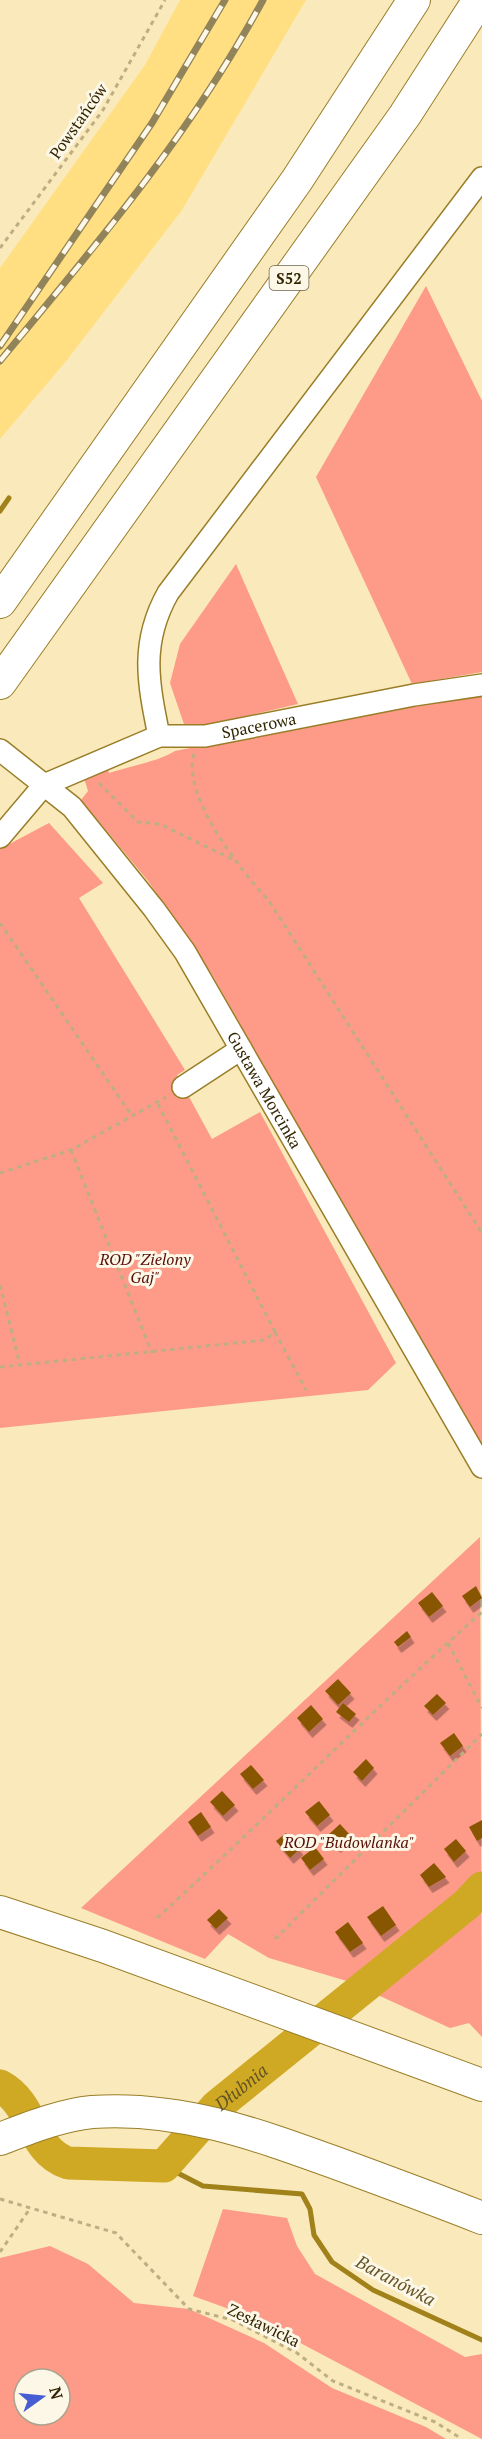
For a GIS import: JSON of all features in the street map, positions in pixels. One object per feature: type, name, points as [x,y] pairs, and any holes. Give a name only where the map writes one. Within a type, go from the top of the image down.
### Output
[{"type":"highway","points":[[0,602],[297,180],[414,0]]},
{"type":"highway","name":"S52","points":[[0,683],[405,116],[479,0]]},
{"type":"highway","points":[[0,1912],[114,1950],[482,2085]]},
{"type":"highway","points":[[0,2139],[40,2123],[90,2112],[138,2111],[184,2116],[225,2124],[273,2140],[482,2218]]},
{"type":"street","points":[[159,736],[151,698],[148,658],[156,615],[168,593],[482,178]]},
{"type":"street","name":"Spacerowa","points":[[44,785],[159,736],[181,738],[205,736],[414,695],[482,685]]},
{"type":"street","name":"Gustawa Morcinka","points":[[0,750],[72,807],[154,909],[185,952],[482,1467]]},
{"type":"street","points":[[0,837],[44,785]]},
{"type":"street","points":[[183,1087],[241,1049]]},
{"type":"path","name":"Powstańców","points":[[0,248],[103,110],[165,0]]},
{"type":"path","points":[[205,736],[193,756],[191,771],[198,799],[275,911],[482,1233]]},
{"type":"path","points":[[84,768],[138,822],[160,824],[240,863]]},
{"type":"path","points":[[0,923],[132,1116]]},
{"type":"path","points":[[0,1173],[71,1150],[183,1087]]},
{"type":"path","points":[[157,1102],[306,1390]]},
{"type":"path","points":[[71,1150],[152,1353]]},
{"type":"path","points":[[0,1285],[20,1365]]},
{"type":"path","points":[[0,1366],[152,1353],[265,1340],[275,1332]]},
{"type":"path","points":[[157,1918],[253,1832],[401,1684],[482,1612]]},
{"type":"path","points":[[447,1642],[482,1708]]},
{"type":"path","points":[[275,1939],[482,1734]]},
{"type":"path","name":"Zesławicka","points":[[0,2199],[29,2210],[116,2233],[189,2309],[233,2319],[297,2353],[333,2381],[435,2422],[462,2439]]},
{"type":"path","points":[[0,2252],[29,2210]]},
{"type":"shaded area","points":[[180,0],[306,0],[182,210],[67,360],[0,439],[0,268],[145,65]]},
{"type":"green space","points":[[426,286],[482,401],[482,672],[412,684],[316,477]]},
{"type":"green space","points":[[236,564],[298,704],[186,730],[170,683],[180,644]]},
{"type":"green space","points":[[482,691],[482,1450],[211,973],[148,881],[81,800],[88,791],[84,778],[107,766],[109,773],[152,761],[175,751]]},
{"type":"green space","name":"ROD \"Zielony Gaj\"","points":[[49,823],[103,883],[79,898],[185,1070],[177,1075],[212,1139],[260,1112],[396,1363],[368,1390],[0,1428],[0,849]]},
{"type":"green space","name":"ROD \"Budowlanka\"","points":[[480,1537],[482,2037],[469,2023],[450,2028],[347,1981],[269,1958],[228,1934],[205,1959],[81,1908]]},
{"type":"green space","points":[[223,2209],[287,2218],[297,2246],[315,2274],[465,2357],[482,2354],[482,2439],[251,2317],[193,2296]]},
{"type":"green space","points":[[50,2246],[88,2264],[134,2303],[189,2309],[264,2343],[332,2388],[426,2427],[446,2439],[0,2439],[0,2258]]},
{"type":"building","points":[[476,1586],[482,1598],[470,1607],[462,1596]]},
{"type":"building","points":[[432,1592],[443,1606],[429,1617],[418,1603]]},
{"type":"building","points":[[407,1631],[411,1637],[398,1647],[394,1642]]},
{"type":"building","points":[[338,1679],[351,1693],[338,1705],[325,1691]]},
{"type":"building","points":[[437,1694],[446,1703],[433,1715],[424,1706]]},
{"type":"building","points":[[343,1703],[356,1714],[349,1722],[336,1712]]},
{"type":"building","points":[[311,1705],[323,1719],[309,1732],[297,1718]]},
{"type":"building","points":[[454,1733],[463,1746],[450,1756],[440,1743]]},
{"type":"building","points":[[366,1759],[374,1768],[362,1781],[353,1772]]},
{"type":"building","points":[[251,1765],[264,1780],[253,1789],[240,1774]]},
{"type":"building","points":[[222,1791],[235,1805],[223,1816],[210,1802]]},
{"type":"building","points":[[319,1801],[330,1815],[317,1826],[305,1812]]},
{"type":"building","points":[[201,1812],[211,1827],[198,1836],[188,1822]]},
{"type":"building","points":[[482,1820],[482,1838],[477,1841],[469,1827]]},
{"type":"building","points":[[340,1824],[350,1835],[337,1847],[327,1836]]},
{"type":"building","points":[[286,1833],[300,1849],[290,1858],[276,1841]]},
{"type":"building","points":[[456,1839],[466,1851],[454,1862],[444,1849]]},
{"type":"building","points":[[315,1847],[324,1859],[310,1870],[301,1858]]},
{"type":"building","points":[[434,1863],[446,1877],[429,1887],[420,1875]]},
{"type":"building","points":[[383,1906],[396,1925],[381,1936],[367,1917]]},
{"type":"building","points":[[219,1909],[228,1918],[216,1929],[207,1920]]},
{"type":"building","points":[[348,1922],[363,1943],[350,1952],[335,1932]]},
{"type":"waterway","points":[[0,511],[9,498]]},
{"type":"waterway","name":"Dłubnia","points":[[0,2086],[20,2104],[46,2148],[56,2157],[68,2163],[164,2166],[217,2106],[467,1904],[482,1888]]},
{"type":"waterway","name":"Baranówka","points":[[164,2166],[203,2186],[302,2194],[310,2209],[314,2235],[332,2262],[373,2290],[482,2340]]},
{"type":"railway","points":[[0,346],[152,123],[225,0]]},
{"type":"railway","points":[[0,361],[107,231],[173,143],[205,97],[263,0]]}]
